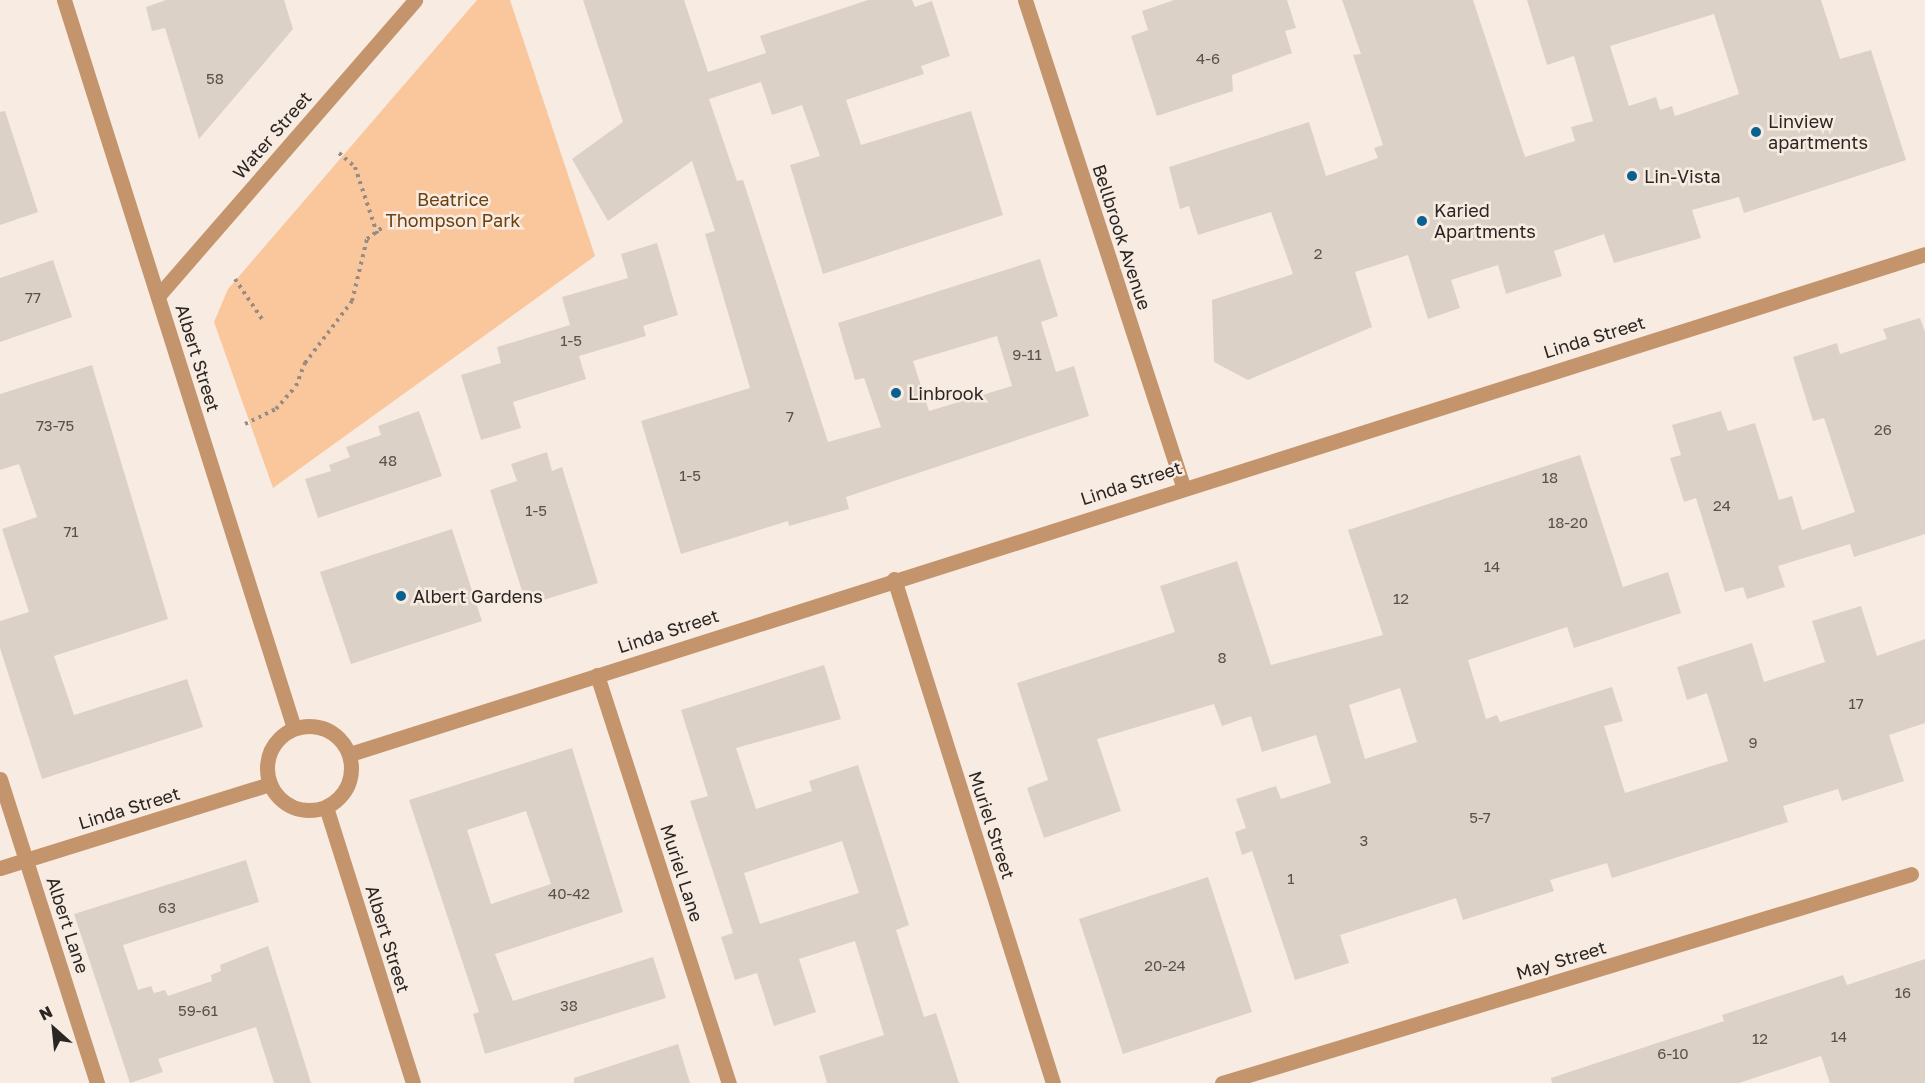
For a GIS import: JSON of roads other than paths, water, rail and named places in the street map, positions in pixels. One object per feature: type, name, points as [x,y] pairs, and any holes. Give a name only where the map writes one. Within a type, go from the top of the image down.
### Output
[{"type":"street","name":"Albert Street","points":[[64,0],[294,728]]},
{"type":"street","name":"Water Street","points":[[158,296],[415,0]]},
{"type":"street","name":"Bellbrook Avenue","points":[[1025,0],[1183,486]]},
{"type":"street","name":"Linda Street","points":[[350,754],[1183,486],[1925,254]]},
{"type":"street","name":"Muriel Street","points":[[894,579],[1053,1083]]},
{"type":"street","name":"Muriel Lane","points":[[597,675],[729,1083]]},
{"type":"street","points":[[321,727],[344,742],[350,754],[348,785],[326,807],[300,810],[287,804],[270,784],[268,757],[282,735],[294,728],[321,727]]},
{"type":"street","name":"Albert Lane","points":[[0,779],[97,1083]]},
{"type":"street","name":"Linda Street","points":[[0,868],[270,784]]},
{"type":"street","name":"Albert Street","points":[[326,807],[413,1083]]},
{"type":"street","name":"May Street","points":[[1222,1083],[1911,874]]},
{"type":"place","name":"Linview apartments","points":[[1756,132]]},
{"type":"place","name":"Lin-Vista","points":[[1632,176]]},
{"type":"place","name":"Karied Apartments","points":[[1422,221]]},
{"type":"place","name":"Linbrook","points":[[896,393]]},
{"type":"place","name":"Albert Gardens","points":[[401,596]]},
{"type":"park label","name":"Beatrice Thompson Park","points":[[453,210]]}]
